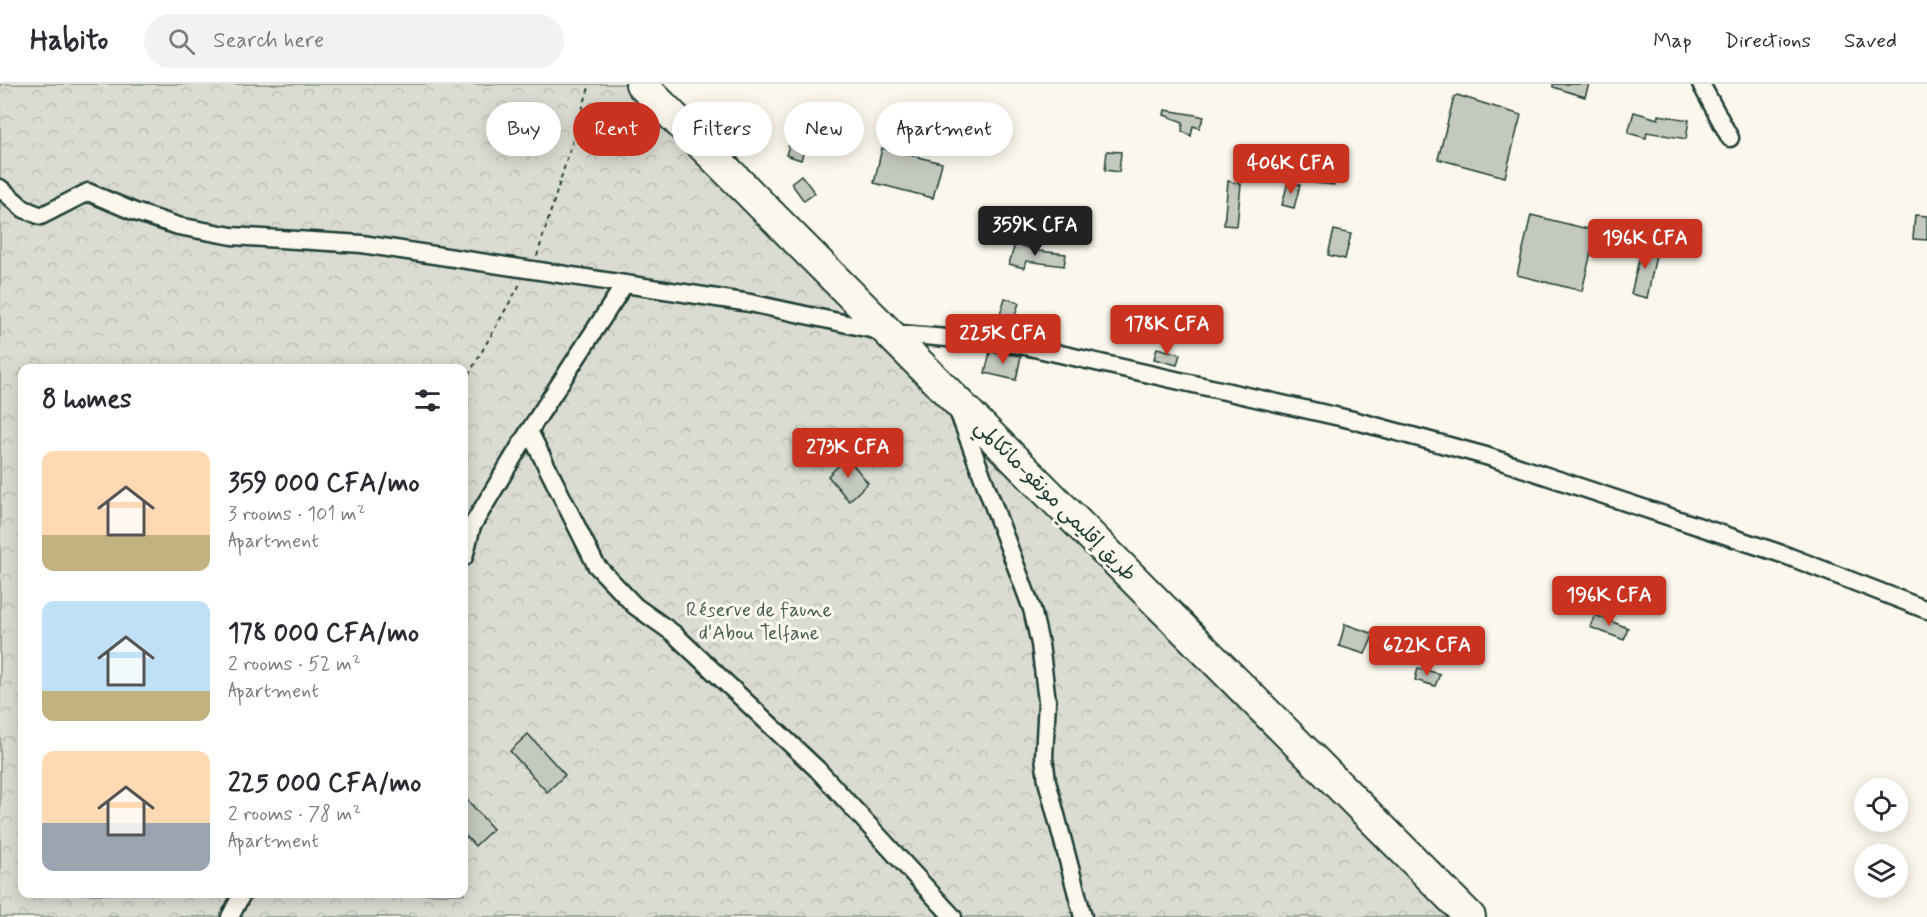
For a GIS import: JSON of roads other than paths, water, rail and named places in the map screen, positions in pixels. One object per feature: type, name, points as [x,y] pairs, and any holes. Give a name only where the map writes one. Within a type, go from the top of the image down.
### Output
[{"type":"highway","name":"طريق إقليمي مونقو-مانكالمي","points":[[641,84],[1470,917]]},
{"type":"street","points":[[1701,84],[1730,138]]},
{"type":"street","points":[[0,188],[24,209],[41,216],[88,192],[178,226],[232,236],[362,244],[750,303],[889,333],[1016,344],[1353,420],[1530,470],[1785,555],[1927,610]]},
{"type":"street","points":[[468,542],[472,526],[529,431],[624,285]]},
{"type":"street","points":[[954,399],[1032,609],[1040,644],[1047,701],[1044,757],[1047,781],[1083,917]]},
{"type":"street","points":[[529,431],[596,565],[635,606],[673,633],[817,769],[953,917]]},
{"type":"street","points":[[230,917],[240,898]]},
{"type":"park label","name":"Réserve de faune d'Abou Telfane","points":[[759,622]]}]
